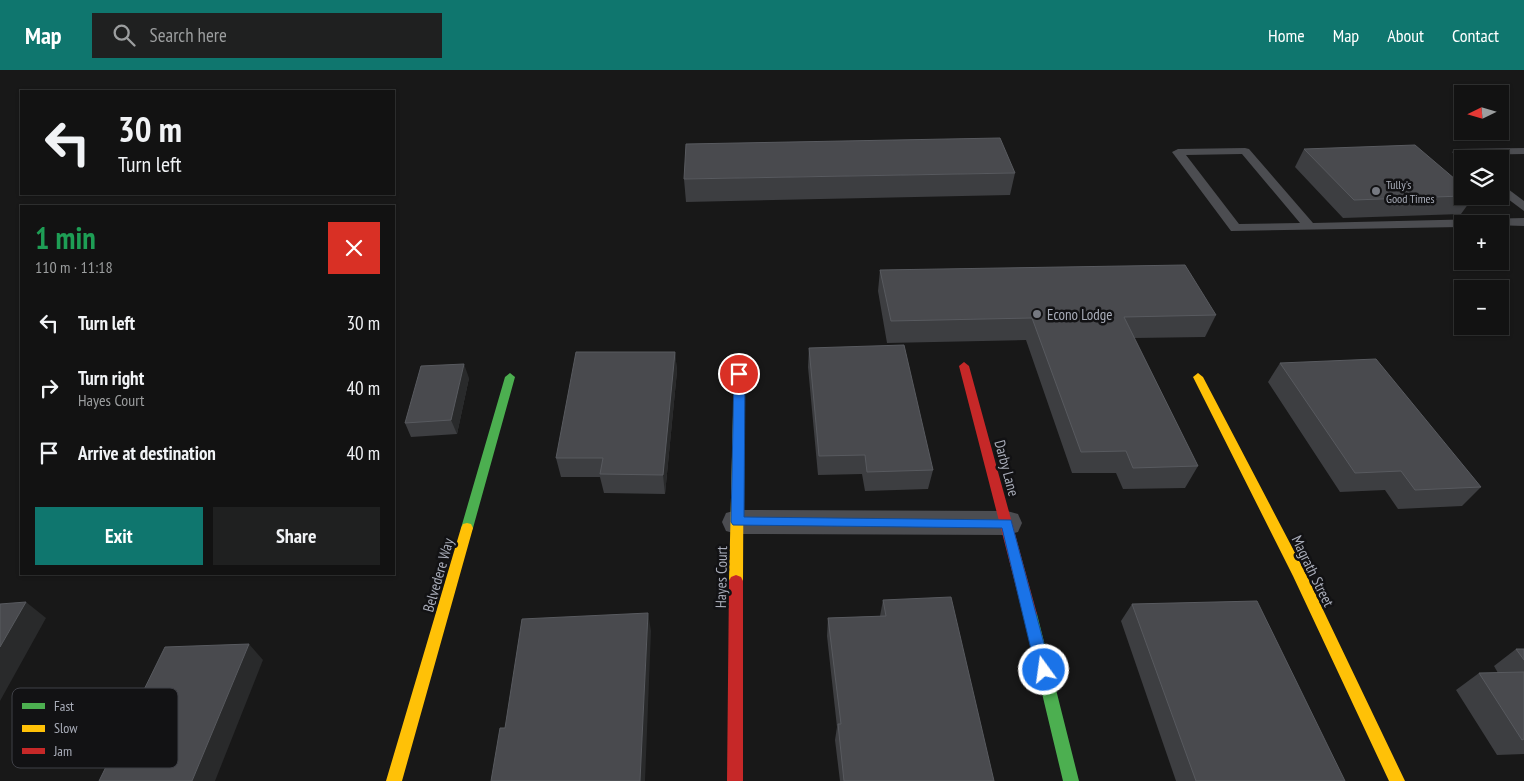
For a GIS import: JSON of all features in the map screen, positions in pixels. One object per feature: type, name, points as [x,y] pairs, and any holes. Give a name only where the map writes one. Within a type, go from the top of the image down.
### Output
[{"type":"street","name":"Darby Lane","points":[[964,366],[1007,523],[1071,781]]},
{"type":"street","name":"Hayes Court","points":[[735,781],[739,374]]},
{"type":"street","name":"Belvedere Way","points":[[394,781],[510,377]]},
{"type":"street","name":"Magrath Street","points":[[1198,377],[1299,574],[1397,781]]},
{"type":"street","points":[[737,522],[1007,523]]},
{"type":"lane","points":[[1310,227],[1245,151],[1178,152],[1235,228],[1310,227],[1524,222]]},
{"type":"lane","points":[[1509,151],[1524,151]]},
{"type":"lane","points":[[1509,194],[1524,207]]},
{"type":"building","points":[[1000,138],[1015,173],[684,179],[686,144]]},
{"type":"building","points":[[1415,145],[1454,178],[1454,196],[1354,200],[1304,149]]},
{"type":"building","points":[[1185,265],[1216,315],[1124,317],[1198,466],[1133,468],[1126,451],[1081,452],[1032,318],[891,321],[880,270]]},
{"type":"building","points":[[904,345],[933,470],[867,472],[865,455],[819,456],[809,348]]},
{"type":"building","points":[[576,352],[675,352],[663,475],[600,474],[603,458],[556,458]]},
{"type":"building","points":[[1376,359],[1481,487],[1415,490],[1401,471],[1355,473],[1280,363]]},
{"type":"building","points":[[464,364],[451,420],[405,423],[421,366]]},
{"type":"building","points":[[951,597],[994,781],[844,781],[838,724],[841,724],[828,618],[886,616],[883,600]]},
{"type":"building","points":[[1257,601],[1345,781],[1196,781],[1132,604]]},
{"type":"building","points":[[26,602],[0,647],[0,604]]},
{"type":"building","points":[[648,613],[640,781],[491,781],[500,728],[505,728],[522,619]]},
{"type":"building","points":[[249,644],[192,781],[99,781],[105,768],[178,768],[178,688],[145,688],[165,647]]},
{"type":"building","points":[[1516,649],[1524,649],[1524,660]]},
{"type":"building","points":[[1524,672],[1524,739],[1522,740],[1479,673]]},
{"type":"traffic: fast","points":[[467,528],[510,377]]},
{"type":"traffic: fast","points":[[1030,614],[1071,781]]},
{"type":"traffic: slow","points":[[736,581],[739,374]]},
{"type":"traffic: slow","points":[[1198,377],[1299,574],[1397,781]]},
{"type":"traffic: slow","points":[[394,781],[467,528]]},
{"type":"traffic: jam","points":[[964,366],[1030,614]]},
{"type":"traffic: jam","points":[[735,781],[736,581]]},
{"type":"place","name":"Tully's Good Times","points":[[1376,191]]},
{"type":"place","name":"Econo Lodge","points":[[1037,314]]},
{"type":"route","points":[[739,374],[737,522],[1007,523],[1044,670]]}]
